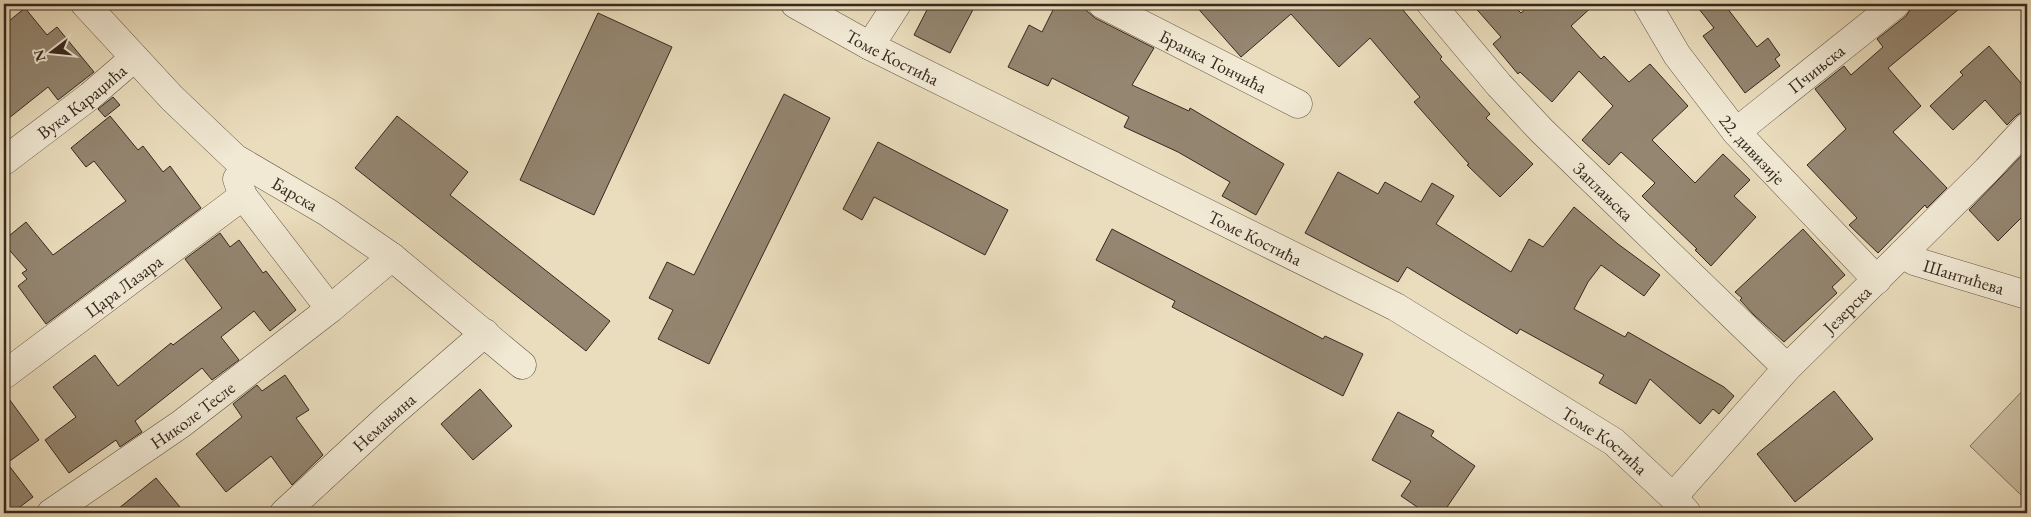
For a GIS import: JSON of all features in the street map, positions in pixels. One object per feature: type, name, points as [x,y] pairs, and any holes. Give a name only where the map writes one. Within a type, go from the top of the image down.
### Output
[{"type":"street","name":"Барска","points":[[85,4],[204,130],[235,158],[327,212],[392,257],[522,365]]},
{"type":"street","name":"Томе Костића","points":[[795,4],[870,46],[1396,306],[1614,442],[1680,505]]},
{"type":"street","points":[[870,46],[897,4]]},
{"type":"street","name":"Бранка Тончића","points":[[1102,4],[1298,104]]},
{"type":"street","name":"Заплањска","points":[[1431,4],[1499,85],[1535,123],[1787,368]]},
{"type":"street","name":"22. дивизије","points":[[1647,4],[1677,55],[1736,132],[1877,280]]},
{"type":"street","name":"Пчињска","points":[[1736,132],[1896,4]]},
{"type":"street","name":"Вука Караџића","points":[[4,161],[90,96],[134,58]]},
{"type":"street","name":"Језерска","points":[[1680,505],[1787,368],[1987,170],[2027,127]]},
{"type":"street","points":[[235,158],[237,178],[243,196],[330,309]]},
{"type":"street","name":"Цара Лазара","points":[[4,375],[243,196]]},
{"type":"street","name":"Шантићева","points":[[1902,254],[1914,261],[2027,295]]},
{"type":"street","name":"Николе Тесле","points":[[51,513],[181,424],[330,309],[392,257]]},
{"type":"street","name":"Немањина","points":[[284,513],[388,417],[485,333]]},
{"type":"shaded area","points":[[2027,386],[2027,488],[2021,495],[1970,446]]},
{"type":"building","points":[[930,4],[976,4],[950,53],[914,35]]},
{"type":"building","points":[[1056,4],[1087,4],[1086,10],[1095,18],[1154,48],[1132,85],[1189,111],[1190,108],[1284,164],[1256,215],[1222,196],[1230,182],[1178,152],[1124,127],[1129,117],[1052,78],[1048,86],[1008,67],[1029,25],[1042,32]]},
{"type":"building","points":[[1194,4],[1398,4],[1442,57],[1440,59],[1490,114],[1486,118],[1533,164],[1500,197],[1467,165],[1469,164],[1414,102],[1420,97],[1370,38],[1339,67],[1291,14],[1241,57]]},
{"type":"building","points":[[1472,4],[1512,4],[1521,13],[1531,4],[1595,4],[1571,26],[1601,59],[1604,56],[1629,82],[1650,64],[1688,106],[1652,140],[1695,183],[1723,154],[1750,180],[1734,196],[1756,217],[1711,266],[1695,250],[1697,249],[1642,196],[1655,183],[1621,152],[1609,165],[1582,140],[1613,106],[1579,71],[1552,102],[1520,72],[1518,74],[1493,44],[1501,37]]},
{"type":"building","points":[[1695,4],[1724,4],[1757,47],[1768,38],[1780,55],[1775,59],[1780,66],[1745,93],[1703,36],[1714,28]]},
{"type":"building","points":[[1911,4],[1965,4],[1888,68],[1921,106],[1893,132],[1947,188],[1927,208],[1925,205],[1878,253],[1849,225],[1857,218],[1807,165],[1846,129],[1815,89],[1844,66],[1851,75],[1883,47],[1877,39],[1906,16]]},
{"type":"building","points":[[25,8],[47,35],[57,27],[94,72],[58,100],[48,87],[4,122],[4,25]]},
{"type":"building","points":[[598,13],[672,47],[594,215],[520,180]]},
{"type":"building","points":[[1989,46],[2027,90],[2027,112],[2022,112],[2007,125],[1985,100],[1953,130],[1930,106],[1963,75],[1960,72]]},
{"type":"building","points":[[784,94],[830,118],[709,364],[658,339],[673,310],[649,298],[667,262],[694,275]]},
{"type":"building","points":[[113,97],[120,105],[105,117],[98,109]]},
{"type":"building","points":[[110,116],[138,150],[143,146],[163,172],[170,166],[201,208],[46,324],[18,286],[27,279],[22,273],[27,270],[4,244],[4,240],[26,222],[53,255],[126,201],[94,161],[86,167],[71,148]]},
{"type":"building","points":[[397,116],[468,172],[450,195],[610,321],[586,351],[355,168]]},
{"type":"building","points":[[878,142],[1008,210],[985,255],[874,197],[862,220],[843,209]]},
{"type":"building","points":[[2027,150],[2027,212],[1998,241],[1969,210]]},
{"type":"building","points":[[1338,172],[1378,194],[1385,182],[1421,202],[1432,183],[1454,196],[1436,224],[1511,272],[1529,239],[1543,247],[1574,207],[1618,244],[1660,275],[1644,296],[1601,265],[1588,282],[1574,309],[1625,337],[1628,332],[1724,387],[1734,396],[1719,414],[1713,409],[1700,424],[1650,379],[1636,404],[1599,383],[1604,375],[1520,329],[1517,334],[1407,267],[1398,282],[1305,233]]},
{"type":"building","points":[[1112,229],[1323,339],[1325,336],[1363,354],[1343,396],[1172,307],[1175,301],[1096,260]]},
{"type":"building","points":[[1803,229],[1845,275],[1832,287],[1837,293],[1784,342],[1754,315],[1740,300],[1742,298],[1735,292]]},
{"type":"building","points":[[220,233],[230,247],[239,240],[263,273],[266,271],[296,310],[270,331],[254,311],[221,337],[239,360],[212,380],[202,368],[135,421],[142,432],[120,447],[116,440],[69,473],[45,440],[76,417],[53,387],[95,355],[118,386],[171,343],[173,345],[222,308],[185,259]]},
{"type":"building","points":[[285,375],[309,410],[296,418],[323,455],[292,485],[271,456],[226,492],[196,454],[242,417],[233,404],[257,385],[262,391]]},
{"type":"building","points":[[480,389],[512,426],[473,460],[441,424]]},
{"type":"building","points":[[1834,391],[1873,439],[1795,502],[1757,454]]},
{"type":"building","points":[[4,392],[39,440],[7,463],[33,497],[12,513],[4,513]]},
{"type":"building","points":[[1398,412],[1434,431],[1431,436],[1475,466],[1443,513],[1426,513],[1401,496],[1411,481],[1372,460]]},
{"type":"building","points":[[156,478],[185,513],[113,513]]}]
